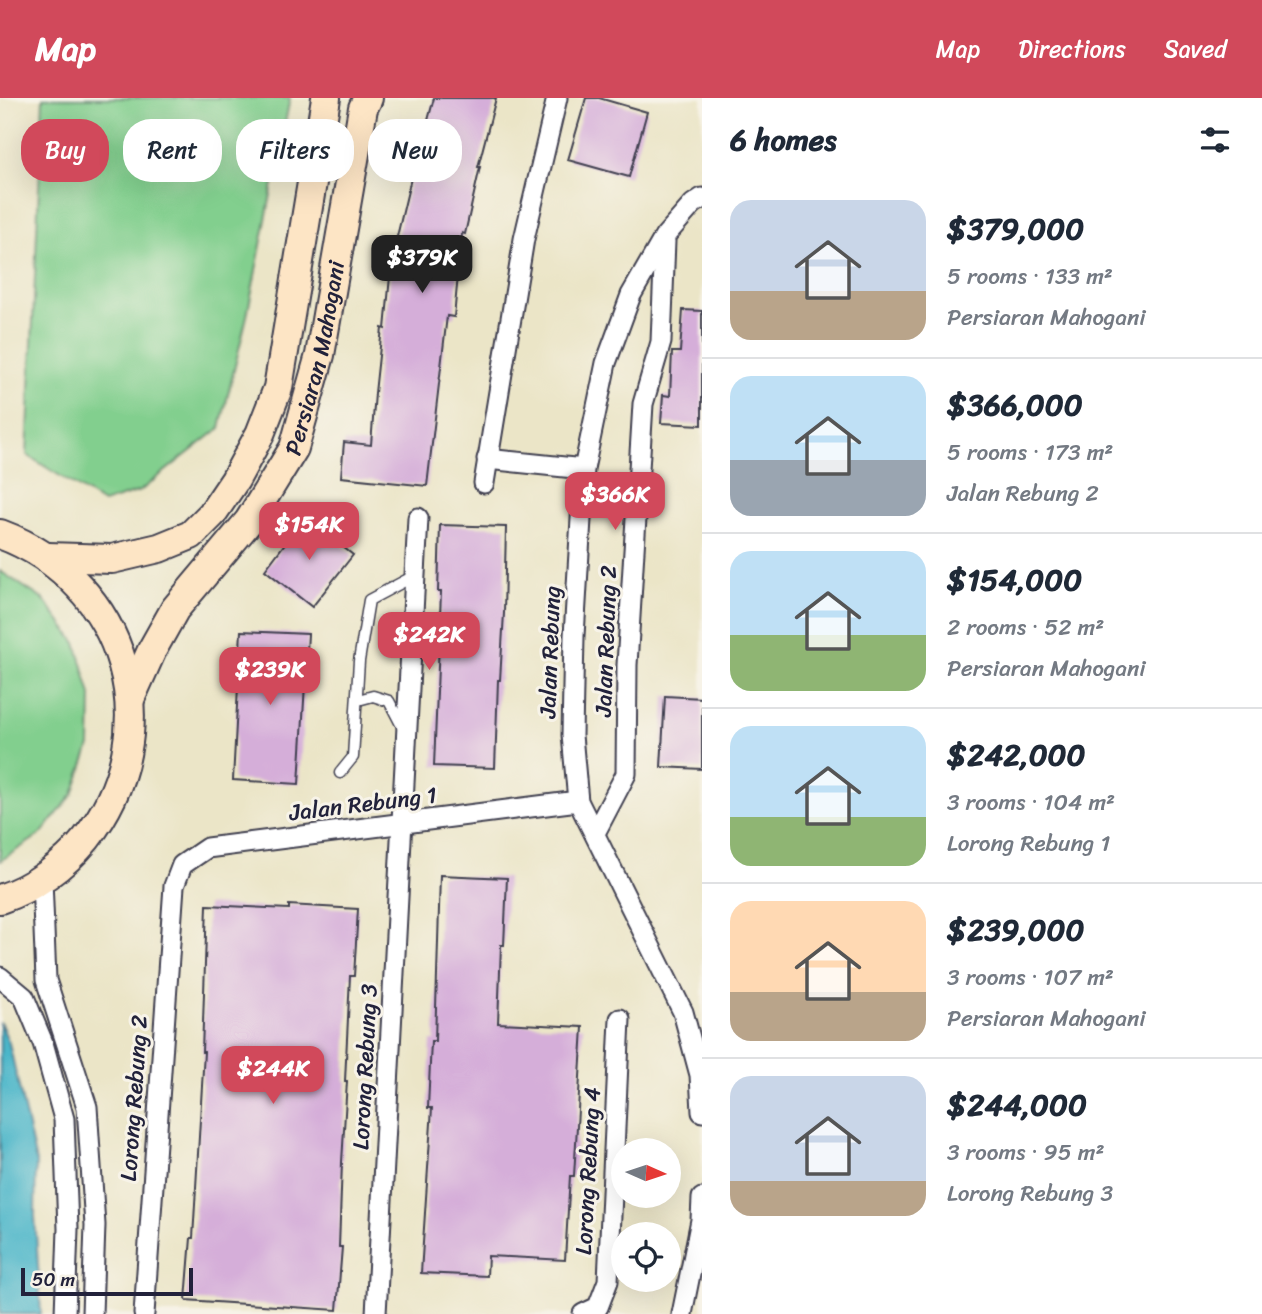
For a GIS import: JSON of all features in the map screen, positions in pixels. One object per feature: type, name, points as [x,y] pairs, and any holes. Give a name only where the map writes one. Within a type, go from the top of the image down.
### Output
[{"type":"main road","name":"Persiaran Mahogani","points":[[48,557],[112,559],[159,548],[191,536],[212,514],[235,480],[260,434],[278,388],[326,98]]},
{"type":"main road","name":"Persiaran Mahogani","points":[[130,699],[152,650],[175,609],[248,521],[294,447],[320,355],[363,108],[368,98]]},
{"type":"main road","points":[[0,534],[48,557],[79,585],[104,619],[122,657],[130,699],[129,741],[119,782],[101,820],[75,852],[42,879],[0,899]]},
{"type":"street","points":[[484,483],[524,239],[557,98]]},
{"type":"street","name":"Jalan Rebung","points":[[702,198],[693,204],[665,236],[631,295],[606,363],[584,469],[574,636],[572,723],[578,801],[683,1012],[700,1075],[702,1112]]},
{"type":"street","name":"Jalan Rebung 2","points":[[595,833],[626,774],[628,665],[643,404],[661,342],[665,236]]},
{"type":"street","points":[[487,459],[584,469]]},
{"type":"street","name":"Lorong Rebung 3","points":[[376,1314],[418,518]]},
{"type":"street","name":"Jalan Rebung 1","points":[[174,886],[182,865],[207,848],[578,801]]},
{"type":"street","points":[[42,879],[46,980],[87,1107],[95,1225],[92,1314]]},
{"type":"street","name":"Lorong Rebung 2","points":[[144,1314],[174,886]]},
{"type":"street","points":[[0,977],[24,997],[43,1043],[64,1118],[68,1229],[65,1314]]},
{"type":"street","name":"Lorong Rebung 4","points":[[583,1314],[598,1307],[608,1281],[620,1019]]},
{"type":"street","points":[[682,1314],[701,1220],[702,1198]]},
{"type":"lane","points":[[340,773],[353,757],[359,661],[369,600],[414,576]]},
{"type":"lane","points":[[358,700],[373,696],[388,701],[406,733]]},
{"type":"green space","points":[[43,98],[290,98],[286,119],[236,119],[236,182],[273,182],[247,316],[220,428],[140,491],[103,503],[27,455],[39,182],[109,182],[109,119],[42,119]]},
{"type":"green space","points":[[0,571],[44,600],[76,643],[91,695],[90,746],[73,794],[41,834],[0,861]]},
{"type":"water","points":[[0,1022],[9,1043],[36,1162],[35,1216],[41,1314],[0,1314]]},
{"type":"building","points":[[434,98],[496,98],[478,167],[465,234],[462,233],[454,317],[447,316],[427,486],[341,477],[344,442],[371,445],[393,245],[410,182],[462,182],[462,119],[428,119]]},
{"type":"building","points":[[586,98],[599,98],[647,112],[629,177],[568,160]]},
{"type":"building","points":[[683,310],[702,311],[702,425],[661,423],[663,395],[670,396],[672,352],[680,352]]},
{"type":"building","points":[[305,517],[353,555],[312,607],[265,570]]},
{"type":"building","points":[[440,525],[506,527],[495,768],[434,766],[441,592],[438,592]]},
{"type":"building","points":[[241,631],[308,634],[299,784],[233,780]]},
{"type":"building","points":[[665,696],[702,698],[702,769],[661,767]]},
{"type":"building","points":[[440,875],[507,878],[498,1023],[583,1027],[574,1176],[570,1176],[565,1260],[488,1256],[487,1276],[421,1273],[432,1108],[428,1108],[431,1041],[435,1041]]},
{"type":"building","points":[[207,905],[289,909],[289,905],[358,909],[354,976],[350,976],[339,1247],[342,1247],[337,1310],[186,1300],[193,1238],[204,1052]]}]
